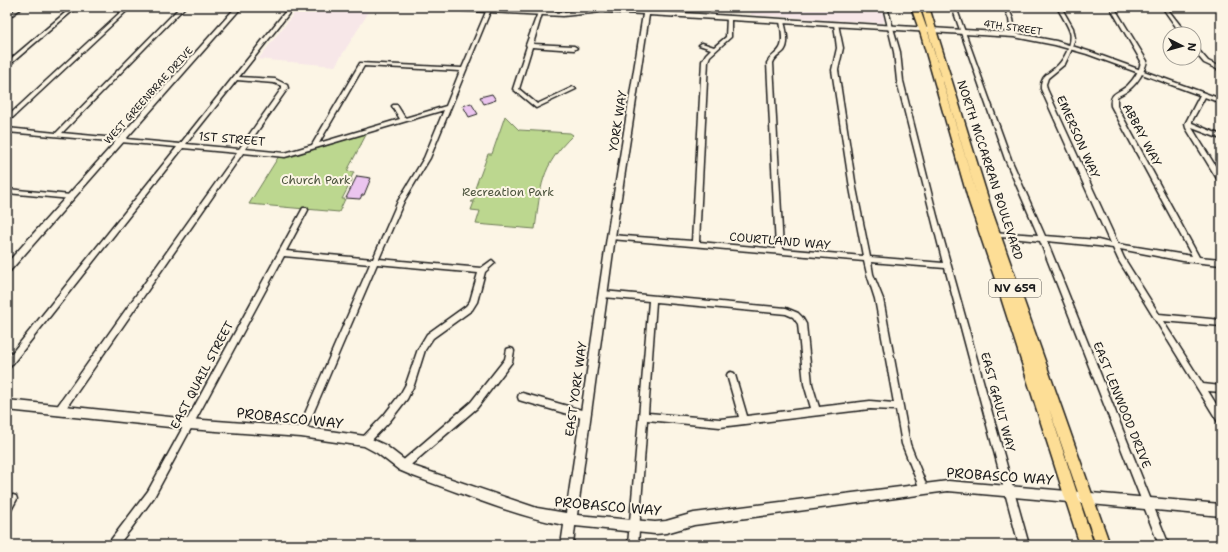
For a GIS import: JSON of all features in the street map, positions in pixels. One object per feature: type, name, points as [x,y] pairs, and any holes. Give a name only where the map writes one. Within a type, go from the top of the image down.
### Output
[{"type":"main road","name":"NORTH MCCARRAN BOULEVARD","points":[[915,7],[927,28]]},
{"type":"main road","name":"NORTH MCCARRAN BOULEVARD","points":[[925,7],[927,28],[1087,545]]},
{"type":"main road","name":"NORTH MCCARRAN BOULEVARD","points":[[990,234],[1103,545]]},
{"type":"street","points":[[7,18],[21,7]]},
{"type":"street","points":[[7,65],[75,7]]},
{"type":"street","points":[[7,120],[129,7]]},
{"type":"street","points":[[57,135],[183,7]]},
{"type":"street","name":"WEST GREENBRAE DRIVE","points":[[7,268],[239,7]]},
{"type":"street","points":[[7,365],[292,7]]},
{"type":"street","name":"4TH STREET","points":[[433,7],[541,10],[570,14],[593,9],[646,10],[729,18],[927,28],[1014,35],[1070,47],[1221,101]]},
{"type":"street","name":"EAST GAULT WAY","points":[[885,7],[896,52],[900,81],[948,266],[1024,545]]},
{"type":"street","name":"EAST LENWOOD DRIVE","points":[[954,7],[1008,159],[1042,237],[1164,545]]},
{"type":"street","points":[[1006,7],[1011,19],[1014,35]]},
{"type":"street","name":"EMERSON WAY","points":[[1059,7],[1073,32],[1073,39],[1062,65],[1045,77],[1044,89],[1114,245],[1134,280],[1221,419]]},
{"type":"street","points":[[1112,7],[1143,57],[1144,64],[1140,71]]},
{"type":"street","points":[[1164,7],[1178,26]]},
{"type":"street","points":[[1218,7],[1221,10]]},
{"type":"street","points":[[301,432],[394,216],[427,158],[489,9]]},
{"type":"street","points":[[541,10],[516,89],[536,106],[574,89]]},
{"type":"street","name":"YORK WAY","points":[[611,237],[646,10]]},
{"type":"street","points":[[695,245],[705,61],[708,55],[728,37],[729,18]]},
{"type":"street","points":[[780,252],[770,63],[784,44],[782,21]]},
{"type":"street","points":[[836,24],[840,48],[835,70],[853,188],[870,274],[879,299],[906,444],[924,489]]},
{"type":"street","points":[[702,45],[715,49]]},
{"type":"street","points":[[529,46],[574,48]]},
{"type":"street","points":[[1202,57],[1206,62],[1221,69]]},
{"type":"street","points":[[314,147],[362,64],[463,70]]},
{"type":"street","name":"ABBAY WAY","points":[[1140,71],[1129,86],[1115,95],[1113,102],[1114,106],[1197,260]]},
{"type":"street","points":[[59,410],[286,88],[284,85],[275,81],[236,78]]},
{"type":"street","points":[[1203,95],[1188,124],[1191,132],[1221,180]]},
{"type":"street","points":[[395,106],[403,120]]},
{"type":"street","name":"1ST STREET","points":[[7,130],[285,155],[448,107]]},
{"type":"street","points":[[1188,124],[1221,137]]},
{"type":"street","points":[[7,191],[71,197]]},
{"type":"street","name":"EAST QUAIL STREET","points":[[112,545],[145,504],[305,210]]},
{"type":"street","points":[[990,234],[1042,237],[1114,245],[1197,260],[1221,262]]},
{"type":"street","name":"COURTLAND WAY","points":[[611,237],[948,266]]},
{"type":"street","name":"EAST YORK WAY","points":[[566,545],[611,237]]},
{"type":"street","points":[[282,252],[482,271]]},
{"type":"street","points":[[365,441],[387,418],[404,396],[410,385],[422,349],[430,336],[469,308],[473,302],[482,271],[492,263]]},
{"type":"street","points":[[603,294],[786,311],[798,316],[802,324],[808,384],[816,412]]},
{"type":"street","points":[[633,545],[654,299]]},
{"type":"street","points":[[1157,317],[1221,323]]},
{"type":"street","points":[[403,466],[474,405],[509,360],[510,351]]},
{"type":"street","points":[[731,374],[744,420]]},
{"type":"street","points":[[1201,387],[1221,389]]},
{"type":"street","points":[[522,397],[585,415]]},
{"type":"street","name":"PROBASCO WAY","points":[[7,405],[189,424],[301,432],[365,441],[381,449],[403,466],[518,508],[551,517],[570,520],[655,528],[666,527],[694,519],[948,486],[1221,510]]},
{"type":"street","points":[[644,416],[720,423],[870,406],[899,407]]},
{"type":"street","points":[[7,509],[13,499]]},
{"type":"shaded area","points":[[299,7],[372,7],[335,66],[256,59],[260,57]]},
{"type":"shaded area","points":[[751,7],[881,7],[885,21],[882,23],[751,15]]},
{"type":"green space","name":"Recreation Park","points":[[505,116],[519,130],[570,133],[573,135],[562,146],[548,167],[541,189],[535,229],[476,224],[480,211],[471,210],[474,202],[471,202],[474,200],[475,196],[473,194],[479,177],[488,154],[492,154]]},
{"type":"green space","name":"Church Park","points":[[367,133],[347,171],[354,172],[351,178],[352,180],[342,199],[345,199],[339,212],[249,204],[279,156],[290,157]]},
{"type":"building","points":[[492,94],[496,100],[484,104],[480,97]]},
{"type":"building","points":[[471,103],[478,114],[469,117],[463,106]]},
{"type":"building","points":[[357,176],[371,178],[364,195],[362,195],[360,199],[346,198]]}]
